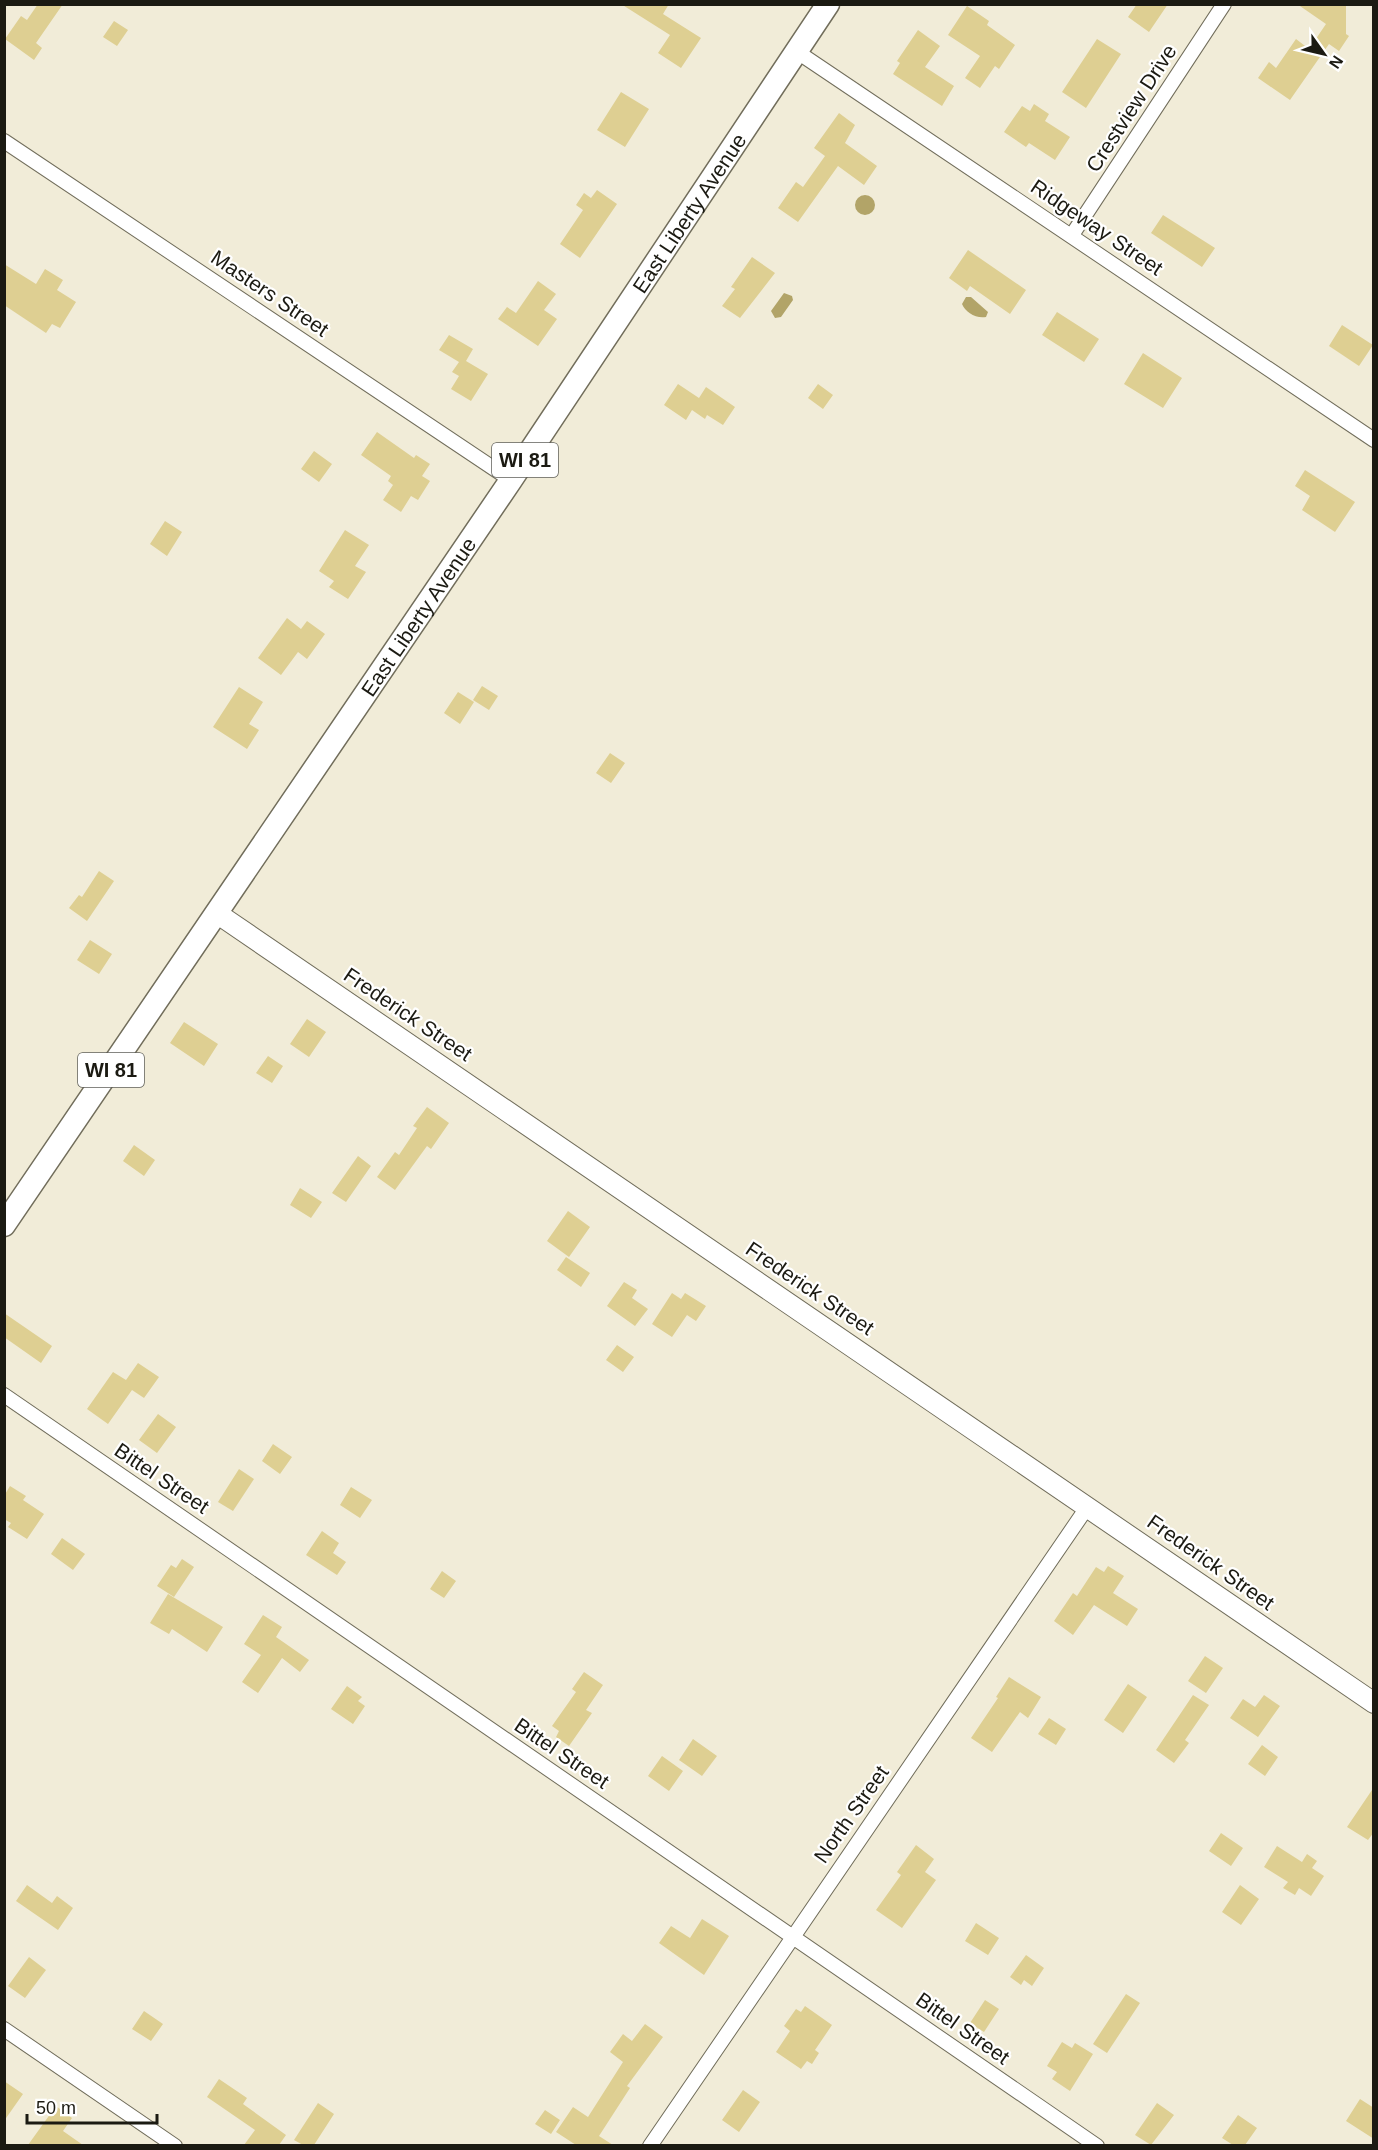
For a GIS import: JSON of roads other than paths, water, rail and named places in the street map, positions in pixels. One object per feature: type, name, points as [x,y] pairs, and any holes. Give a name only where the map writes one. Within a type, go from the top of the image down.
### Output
[{"type":"main road","name":"East Liberty Avenue","points":[[4,1225],[218,914],[511,480],[828,4]]},
{"type":"street","name":"Crestview Drive","points":[[1072,235],[1224,4]]},
{"type":"street","name":"Ridgeway Street","points":[[796,51],[1374,440]]},
{"type":"street","name":"Masters Street","points":[[4,141],[511,480]]},
{"type":"street","name":"Frederick Street","points":[[218,914],[1374,1703]]},
{"type":"street","name":"Bittel Street","points":[[4,1395],[1096,2145]]},
{"type":"street","name":"North Street","points":[[650,2145],[1088,1506]]},
{"type":"street","points":[[4,2029],[175,2145]]}]
